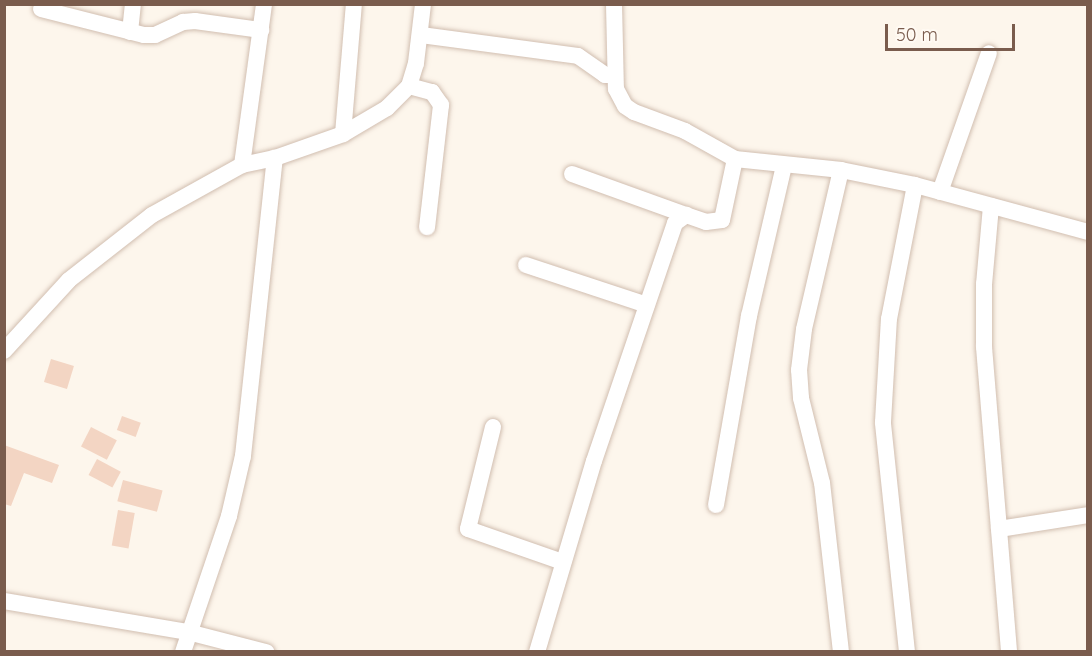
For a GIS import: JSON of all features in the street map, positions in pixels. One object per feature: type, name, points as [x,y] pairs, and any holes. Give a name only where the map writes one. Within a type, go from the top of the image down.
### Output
[{"type":"street","points":[[130,32],[134,4]]},
{"type":"street","points":[[242,165],[264,4]]},
{"type":"street","points":[[343,134],[354,4]]},
{"type":"street","points":[[4,351],[38,310],[110,246],[162,209],[242,165],[275,158],[343,134],[387,108],[409,86],[421,35],[423,4]]},
{"type":"street","points":[[614,4],[615,88],[625,106],[685,131],[735,159],[841,170],[915,185],[1088,231]]},
{"type":"street","points":[[40,9],[130,32],[155,35],[183,22],[195,21],[261,30]]},
{"type":"street","points":[[421,35],[578,56],[605,75],[614,75]]},
{"type":"street","points":[[940,192],[989,53]]},
{"type":"street","points":[[409,86],[432,93],[441,105],[427,226]]},
{"type":"street","points":[[183,651],[229,516],[243,456],[275,158]]},
{"type":"street","points":[[572,174],[706,222],[722,220],[735,159]]},
{"type":"street","points":[[717,505],[749,316],[784,165]]},
{"type":"street","points":[[841,170],[804,329],[799,370],[801,398],[822,483],[841,651]]},
{"type":"street","points":[[907,651],[883,411],[889,319],[915,185]]},
{"type":"street","points":[[991,206],[984,346],[1009,651]]},
{"type":"street","points":[[537,651],[563,562],[646,305],[675,223],[686,215]]},
{"type":"street","points":[[526,265],[646,305]]},
{"type":"street","points":[[493,427],[468,529],[563,562]]},
{"type":"street","points":[[999,529],[1088,515]]},
{"type":"street","points":[[4,601],[188,632],[266,651]]},
{"type":"building","points":[[51,359],[74,366],[67,389],[44,382]]},
{"type":"building","points":[[122,416],[141,423],[136,437],[117,430]]},
{"type":"building","points":[[91,427],[117,440],[107,460],[81,447]]},
{"type":"building","points":[[4,445],[59,465],[52,483],[24,473],[11,506],[4,504]]},
{"type":"building","points":[[97,459],[121,472],[112,488],[89,475]]},
{"type":"building","points":[[123,480],[163,491],[157,512],[117,501]]},
{"type":"building","points":[[118,510],[135,513],[128,548],[112,545]]}]
